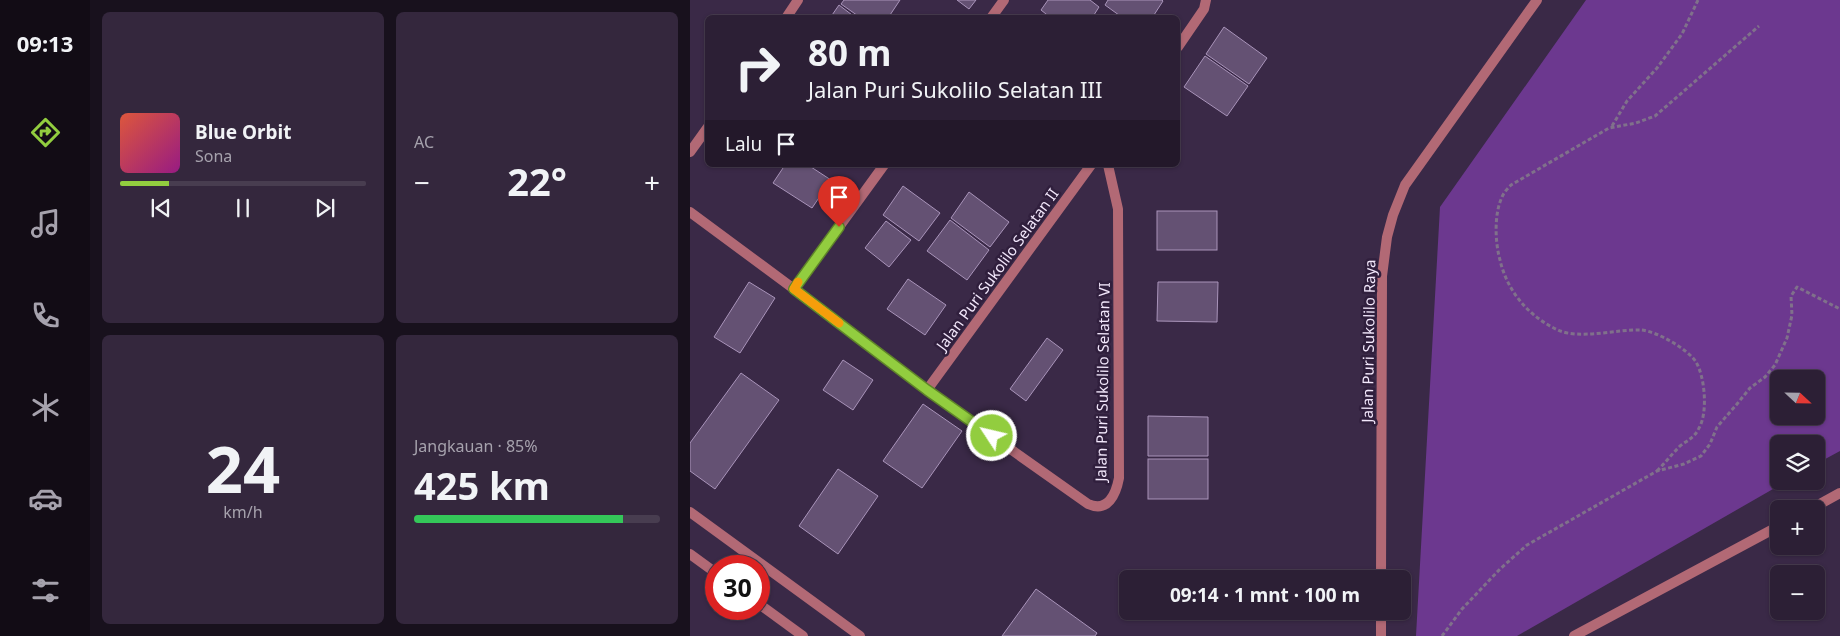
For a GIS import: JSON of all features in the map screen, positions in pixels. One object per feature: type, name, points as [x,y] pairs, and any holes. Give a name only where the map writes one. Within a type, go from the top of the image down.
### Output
[{"type":"street","points":[[788,15],[798,0]]},
{"type":"street","points":[[993,15],[1004,0]]},
{"type":"street","points":[[1180,44],[1204,9],[1206,0]]},
{"type":"street","name":"Jalan Puri Sukolilo Raya","points":[[1381,570],[1382,276],[1393,215],[1405,185],[1537,0]]},
{"type":"street","points":[[690,152],[705,131]]},
{"type":"street","points":[[794,289],[883,167]]},
{"type":"street","name":"Jalan Puri Sukolilo Selatan II","points":[[927,390],[1090,167]]},
{"type":"street","name":"Jalan Puri Sukolilo Selatan VI","points":[[690,212],[927,390],[1088,504],[1102,507],[1109,501],[1117,486],[1119,468],[1118,209],[1108,167]]},
{"type":"street","points":[[1825,501],[1840,493]]},
{"type":"street","points":[[690,512],[860,636]]},
{"type":"street","points":[[1574,636],[1770,531]]},
{"type":"street","points":[[690,554],[705,565]]},
{"type":"street","points":[[770,612],[803,636]]},
{"type":"street","points":[[1381,620],[1381,636]]},
{"type":"path","points":[[1612,127],[1627,101],[1657,68],[1682,34],[1698,0]]},
{"type":"path","points":[[1657,471],[1681,445],[1692,438],[1700,427],[1704,413],[1704,386],[1696,362],[1681,348],[1658,334],[1643,330],[1574,334],[1559,331],[1534,315],[1515,296],[1502,271],[1496,245],[1497,219],[1502,197],[1511,185],[1612,127],[1636,123],[1655,116],[1759,26]]},
{"type":"path","points":[[1442,636],[1462,608],[1500,569],[1528,545],[1657,471],[1684,464],[1700,456],[1710,444],[1717,428],[1750,388],[1765,377],[1775,364],[1787,338],[1792,315],[1791,296],[1797,287],[1840,309]]},
{"type":"shaded area","points":[[1586,0],[1840,0],[1840,451],[1825,459],[1825,435],[1770,435],[1771,490],[1517,636],[1416,636],[1440,207]]},
{"type":"building","points":[[844,0],[900,0],[890,15],[857,15],[841,4]]},
{"type":"building","points":[[957,0],[976,0],[969,9]]},
{"type":"building","points":[[1048,0],[1090,0],[1099,7],[1094,15],[1047,15],[1041,10]]},
{"type":"building","points":[[1108,0],[1163,1],[1154,15],[1119,15],[1105,5]]},
{"type":"building","points":[[839,5],[852,15],[832,15]]},
{"type":"building","points":[[1224,27],[1267,58],[1249,84],[1206,54]]},
{"type":"building","points":[[1205,56],[1248,86],[1227,116],[1184,87]]},
{"type":"building","points":[[784,167],[811,167],[831,180],[812,208],[773,183]]},
{"type":"building","points":[[903,186],[940,213],[919,241],[883,215]]},
{"type":"building","points":[[969,192],[1009,222],[990,247],[951,218]]},
{"type":"building","points":[[1157,211],[1217,211],[1217,250],[1157,250]]},
{"type":"building","points":[[950,220],[989,250],[967,280],[927,251]]},
{"type":"building","points":[[886,221],[911,240],[889,267],[865,248]]},
{"type":"building","points":[[908,279],[946,305],[925,335],[887,309]]},
{"type":"building","points":[[749,282],[775,298],[740,353],[714,337]]},
{"type":"building","points":[[1158,282],[1218,282],[1217,322],[1157,321]]},
{"type":"building","points":[[1047,338],[1063,350],[1026,401],[1010,389]]},
{"type":"building","points":[[843,360],[873,380],[853,410],[823,390]]},
{"type":"building","points":[[741,373],[779,400],[715,489],[690,471],[690,443]]},
{"type":"building","points":[[923,404],[962,431],[922,488],[883,461]]},
{"type":"building","points":[[1148,416],[1208,417],[1208,456],[1148,456]]},
{"type":"building","points":[[1148,459],[1208,459],[1208,499],[1148,499]]},
{"type":"building","points":[[838,469],[878,496],[838,554],[799,526]]},
{"type":"building","points":[[1036,589],[1097,633],[1095,636],[1002,636]]},
{"type":"slow traffic","points":[[798,282],[794,289],[839,323]]},
{"type":"route","points":[[839,227],[794,289],[927,390],[992,436]]}]
